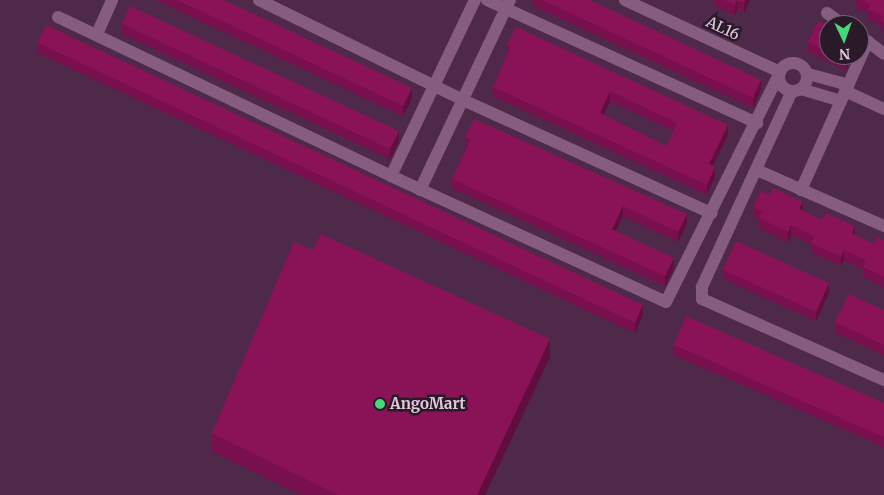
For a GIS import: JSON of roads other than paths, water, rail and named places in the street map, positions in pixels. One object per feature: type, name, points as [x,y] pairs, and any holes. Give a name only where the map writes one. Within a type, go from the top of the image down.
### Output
[{"type":"street","points":[[97,34],[112,0]]},
{"type":"street","points":[[259,0],[464,100],[711,213]]},
{"type":"street","points":[[391,176],[474,0]]},
{"type":"street","points":[[487,0],[508,4],[756,124]]},
{"type":"street","name":"AL16","points":[[625,0],[780,72]]},
{"type":"street","points":[[420,190],[508,4]]},
{"type":"street","points":[[58,16],[420,190],[662,303],[668,301],[785,65],[794,63],[803,66],[808,74],[884,109]]},
{"type":"street","points":[[869,42],[884,54]]},
{"type":"street","points":[[801,190],[845,92],[854,65]]},
{"type":"street","points":[[780,72],[781,85],[796,90],[845,92]]},
{"type":"street","points":[[808,74],[807,83],[796,90],[757,170],[702,287],[702,299],[884,380]]},
{"type":"street","points":[[757,170],[884,226]]},
{"type":"place","name":"AngoMart","points":[[380,404]]}]
